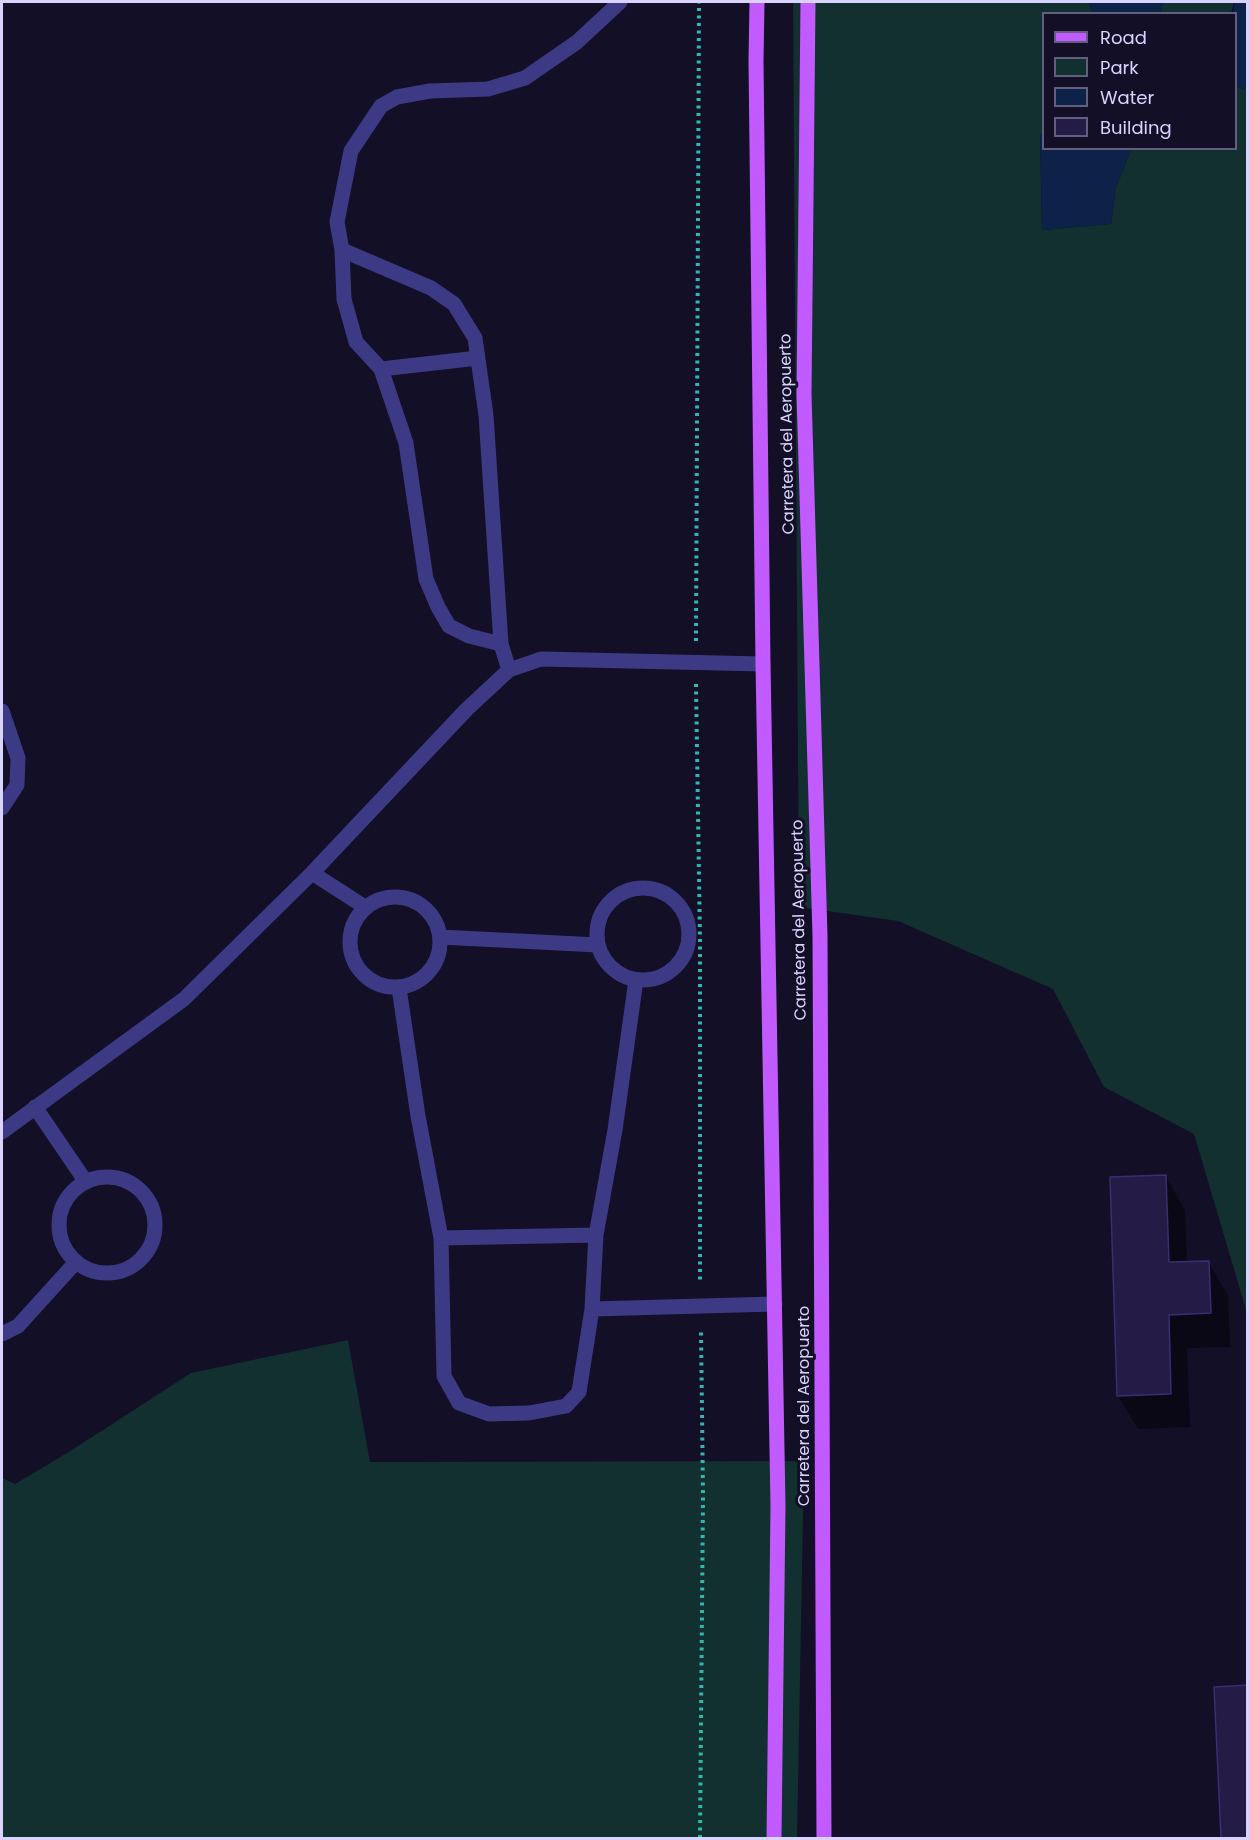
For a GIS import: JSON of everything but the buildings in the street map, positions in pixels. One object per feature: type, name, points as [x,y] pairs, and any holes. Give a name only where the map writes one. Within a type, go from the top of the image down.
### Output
[{"type":"main road","name":"Carretera del Aeropuerto","points":[[757,2],[763,664],[778,1506],[774,1839]]},
{"type":"main road","name":"Carretera del Aeropuerto","points":[[808,2],[804,394],[820,936],[824,1839]]},
{"type":"street","points":[[501,644],[469,636],[449,626],[426,579],[406,443],[381,369],[356,342],[344,299],[342,250],[337,222],[351,151],[381,106],[397,97],[430,91],[488,89],[525,78],[577,42],[620,2]]},
{"type":"street","points":[[342,250],[431,288],[454,304],[475,338],[486,415],[501,644],[509,670]]},
{"type":"street","points":[[381,369],[478,358]]},
{"type":"street","points":[[2,1132],[184,999],[312,873],[467,709],[509,670],[541,659],[763,664]]},
{"type":"street","points":[[2,711],[18,758],[17,785],[2,808]]},
{"type":"street","points":[[312,873],[366,907]]},
{"type":"street","points":[[638,887],[654,888],[668,895],[680,905],[687,919],[690,935],[687,951],[679,964],[667,975],[652,980],[636,980],[623,977],[603,958],[598,945],[597,929],[601,914],[610,901],[623,892],[638,887]]},
{"type":"street","points":[[391,896],[405,897],[417,902],[428,911],[436,923],[440,937],[439,951],[434,965],[425,976],[413,984],[399,988],[385,987],[371,981],[360,972],[353,960],[350,945],[351,931],[356,918],[377,899],[391,896]]},
{"type":"street","points":[[440,937],[598,945]]},
{"type":"street","points":[[399,988],[418,1116],[441,1238],[444,1376],[459,1403],[489,1414],[529,1413],[566,1406],[579,1392],[592,1309],[596,1235],[615,1130],[636,980]]},
{"type":"street","points":[[35,1107],[86,1182]]},
{"type":"street","points":[[101,1177],[117,1178],[132,1183],[144,1193],[152,1208],[155,1223],[153,1239],[146,1253],[136,1265],[121,1272],[105,1274],[76,1263],[66,1250],[60,1236],[59,1219],[63,1204],[73,1191],[86,1182],[101,1177]]},
{"type":"street","points":[[441,1238],[596,1235]]},
{"type":"street","points":[[2,1334],[18,1326],[76,1263]]},
{"type":"street","points":[[592,1309],[775,1304]]},
{"type":"path","points":[[699,2],[696,663],[703,1496],[700,1839]]},
{"type":"green space","points":[[793,2],[1089,2],[1092,12],[1042,12],[1042,134],[1040,136],[1042,230],[1111,224],[1116,187],[1133,150],[1237,150],[1237,87],[1247,90],[1247,1313],[1194,1134],[1104,1087],[1053,989],[898,921],[799,907]]},
{"type":"green space","points":[[1163,2],[1234,2],[1231,12],[1160,12]]},
{"type":"green space","points":[[348,1340],[370,1462],[804,1461],[797,1838],[2,1838],[2,1478],[15,1484],[191,1373]]},
{"type":"water","points":[[1089,2],[1163,2],[1160,12],[1092,12]]},
{"type":"water","points":[[1235,2],[1247,2],[1247,90],[1237,87],[1237,12],[1233,12]]},
{"type":"water","points":[[1042,133],[1042,150],[1133,150],[1116,187],[1111,224],[1042,230],[1040,136]]}]
